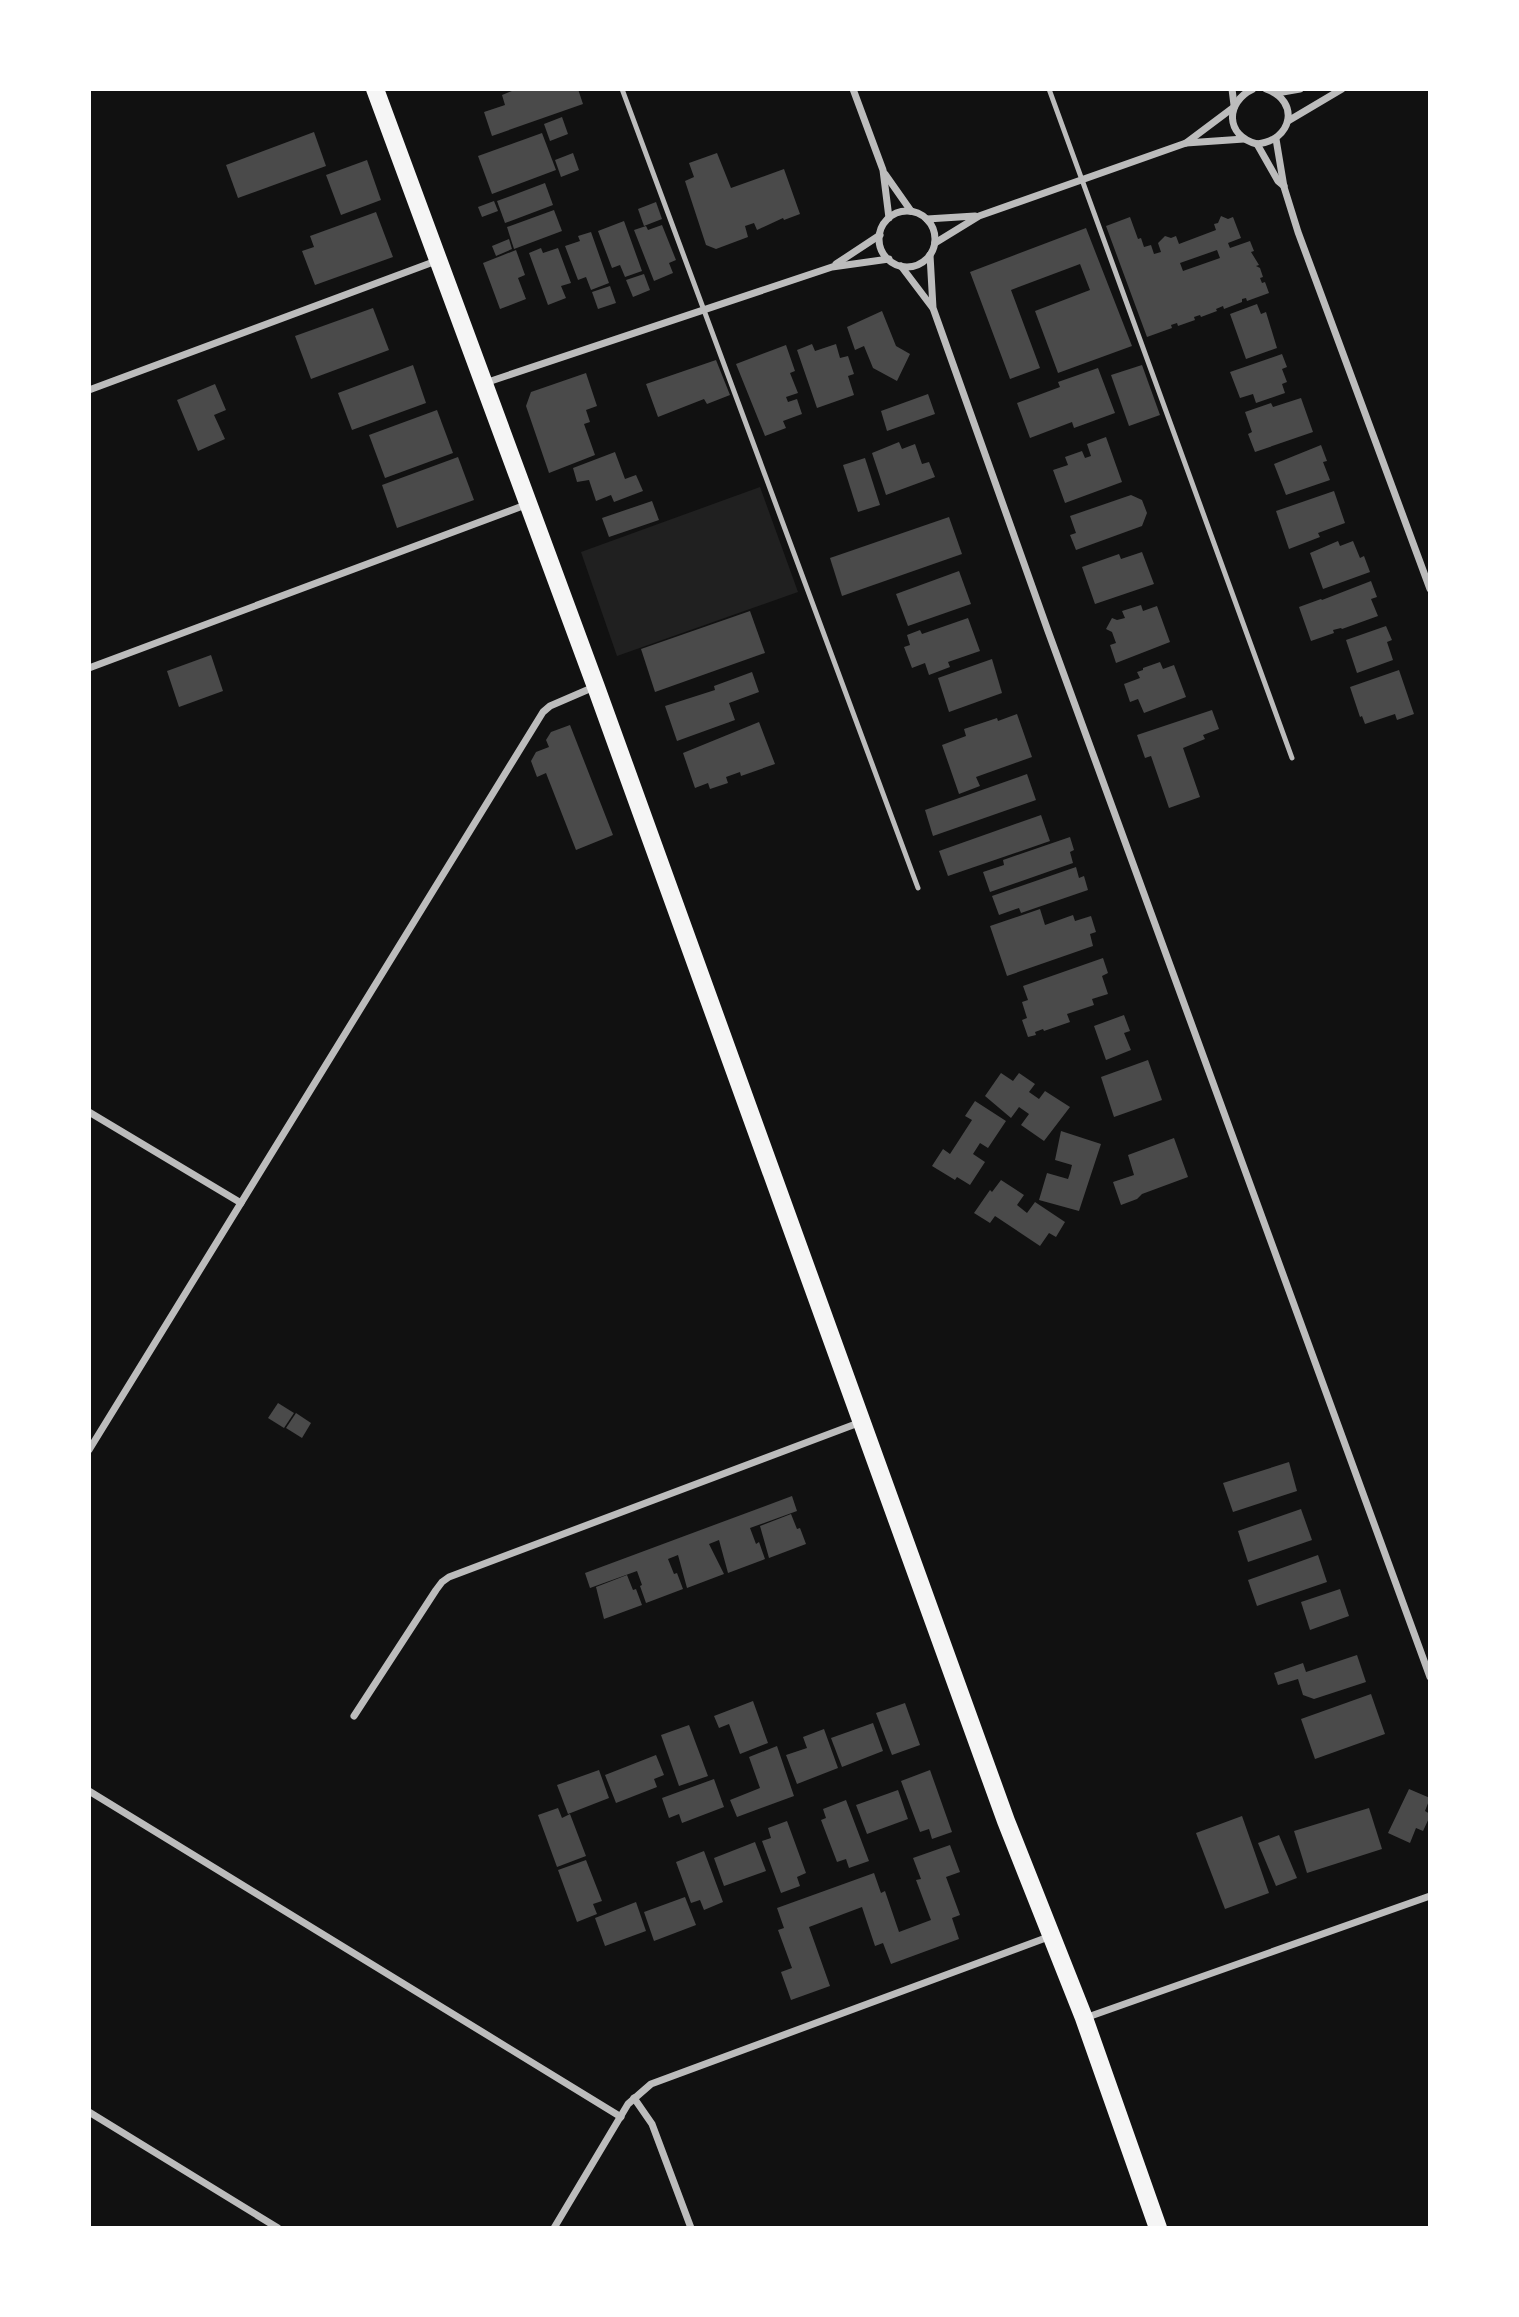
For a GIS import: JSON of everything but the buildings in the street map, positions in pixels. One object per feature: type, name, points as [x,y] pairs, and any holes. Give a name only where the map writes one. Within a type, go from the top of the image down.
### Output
[{"type":"main road","points":[[375,89],[596,687],[1002,1809],[1084,2018],[1158,2228]]},
{"type":"street","points":[[832,267],[880,235],[889,218],[883,170],[853,89]]},
{"type":"street","points":[[1232,89],[1233,121],[1235,129],[1244,139]]},
{"type":"street","points":[[1185,143],[1234,106],[1241,95],[1253,89]]},
{"type":"street","points":[[1266,89],[1275,92],[1300,89]]},
{"type":"street","points":[[1288,121],[1342,89]]},
{"type":"street","points":[[935,243],[979,216],[1185,143],[1244,139],[1257,144],[1276,139],[1286,128],[1288,111],[1284,101],[1275,92]]},
{"type":"street","points":[[1276,139],[1284,187],[1298,232],[1430,589]]},
{"type":"street","points":[[1257,144],[1284,187]]},
{"type":"street","points":[[883,170],[911,211],[927,219],[979,216]]},
{"type":"street","points":[[889,218],[911,211]]},
{"type":"street","points":[[880,235],[883,252],[889,260],[901,266],[912,267],[922,263],[930,255],[935,243],[935,234],[927,219]]},
{"type":"street","points":[[930,255],[933,308],[1048,631],[1430,1677]]},
{"type":"street","points":[[89,390],[439,260]]},
{"type":"street","points":[[484,383],[832,267],[889,260]]},
{"type":"street","points":[[901,266],[933,308]]},
{"type":"street","points":[[89,668],[528,504]]},
{"type":"street","points":[[89,1450],[543,712],[550,706],[596,687]]},
{"type":"street","points":[[89,1112],[241,1203]]},
{"type":"street","points":[[354,1716],[436,1590],[449,1577],[862,1422]]},
{"type":"street","points":[[89,1791],[621,2117]]},
{"type":"street","points":[[1084,2018],[1429,1897]]},
{"type":"street","points":[[554,2228],[621,2117],[634,2098],[651,2084],[1051,1935]]},
{"type":"street","points":[[634,2098],[652,2124],[691,2228]]},
{"type":"street","points":[[89,2112],[278,2228]]},
{"type":"lane","points":[[622,89],[918,888]]},
{"type":"lane","points":[[1049,89],[1292,758]]},
{"type":"shaded area","points":[[760,487],[798,592],[617,656],[581,552]]}]
